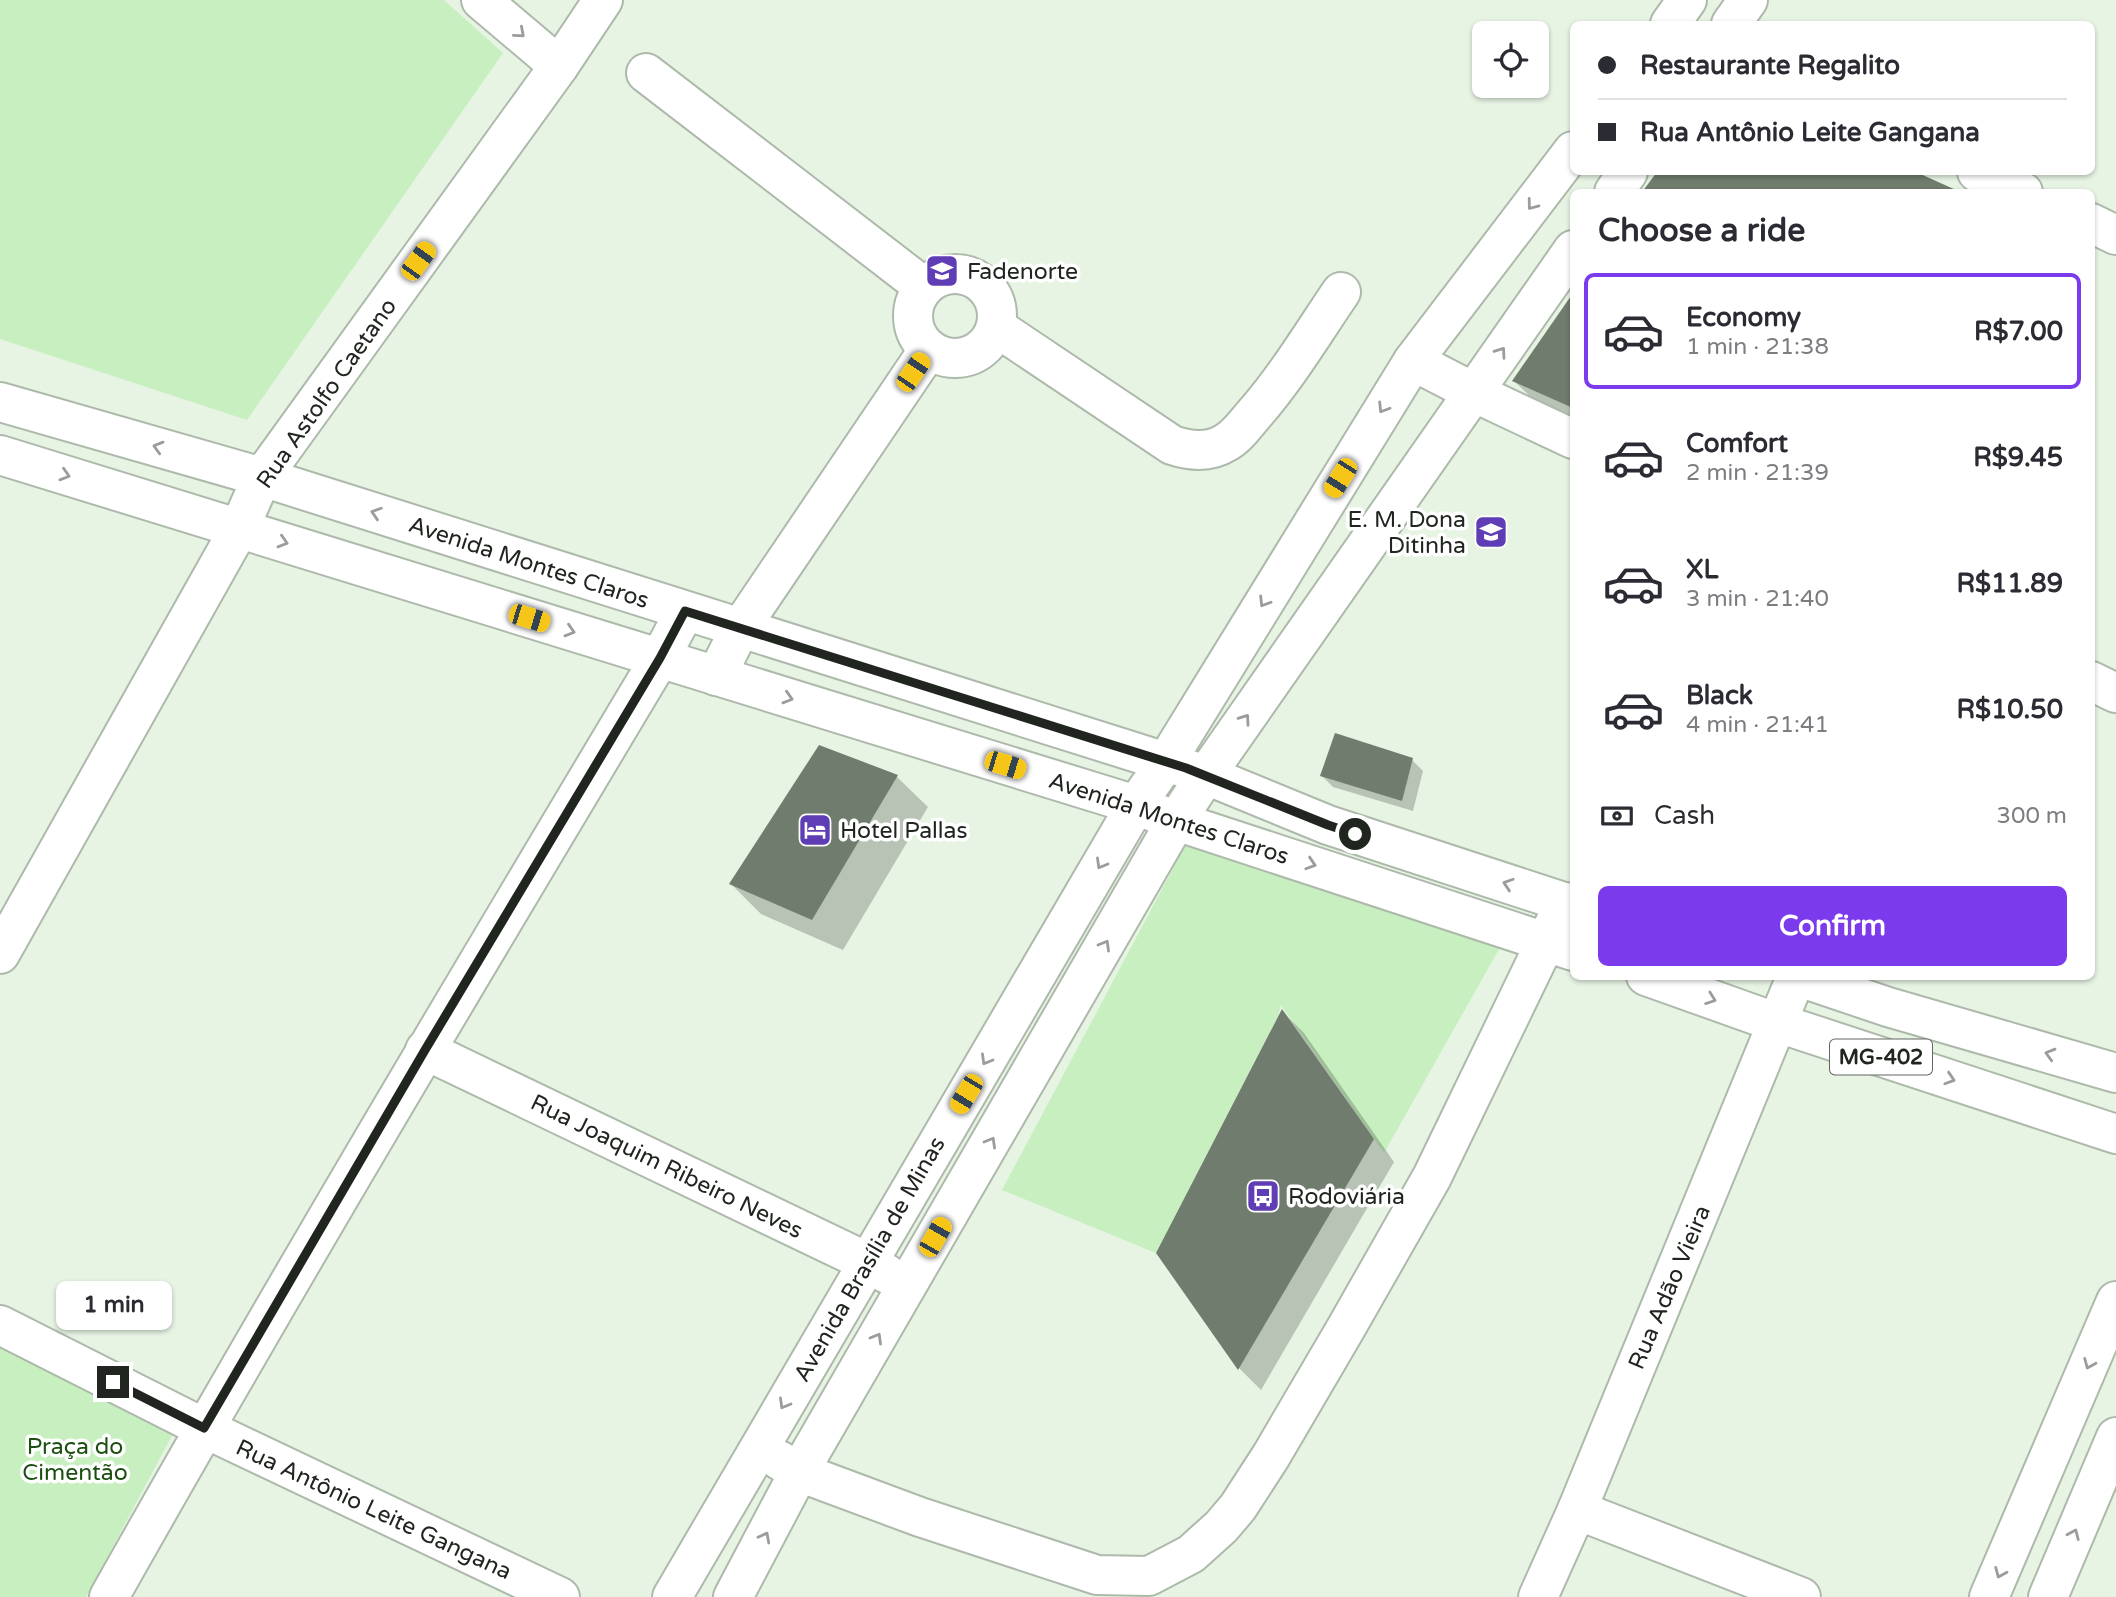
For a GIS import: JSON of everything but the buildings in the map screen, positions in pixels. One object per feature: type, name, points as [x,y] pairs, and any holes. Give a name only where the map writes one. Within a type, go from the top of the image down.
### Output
[{"type":"street","points":[[481,0],[559,66]]},
{"type":"street","points":[[1733,21],[1748,0]]},
{"type":"street","name":"Rua Astolfo Caetano","points":[[0,954],[239,529],[262,477],[559,66],[588,6]]},
{"type":"street","points":[[646,73],[924,287]]},
{"type":"street","name":"Avenida Brasília de Minas","points":[[672,1597],[1136,805],[1166,762],[1413,360],[1570,155]]},
{"type":"street","points":[[1984,175],[2016,189]]},
{"type":"street","points":[[2095,225],[2116,235]]},
{"type":"street","name":"Avenida Brasília de Minas","points":[[733,1597],[799,1472],[1176,821],[1570,254]]},
{"type":"street","points":[[949,274],[976,279],[987,287],[998,313],[996,327],[981,350],[955,358],[929,349],[915,330],[914,307],[924,287],[935,278],[949,274]]},
{"type":"street","points":[[996,327],[1172,445],[1187,450],[1204,450],[1225,443],[1278,386],[1341,292]]},
{"type":"street","points":[[716,676],[741,628],[929,349]]},
{"type":"street","points":[[1413,360],[1473,392],[1570,438]]},
{"type":"street","name":"Avenida Montes Claros","points":[[0,402],[262,477],[1166,762],[1206,775],[1328,825],[1569,903]]},
{"type":"street","name":"Avenida Montes Claros","points":[[0,455],[1136,805],[1176,821],[1560,946]]},
{"type":"street","points":[[109,1597],[204,1428],[425,1050],[660,658],[685,611]]},
{"type":"street","points":[[2095,683],[2116,692]]},
{"type":"street","points":[[758,1449],[799,1472],[920,1517],[1097,1575],[1149,1576],[1191,1554],[1221,1527],[1238,1507],[1346,1328],[1560,946],[1569,903]]},
{"type":"street","name":"MG-402","points":[[1657,980],[1778,1023],[2116,1134]]},
{"type":"street","name":"Rua Adão Vieira","points":[[1538,1597],[1577,1510],[1794,980]]},
{"type":"street","name":"MG-402","points":[[1808,980],[1888,1007],[2116,1073]]},
{"type":"street","name":"Rua Joaquim Ribeiro Neves","points":[[425,1050],[867,1262],[907,1285]]},
{"type":"street","points":[[1989,1597],[2116,1301]]},
{"type":"street","name":"Rua Antônio Leite Gangana","points":[[0,1325],[204,1428],[560,1597]]},
{"type":"street","points":[[2048,1597],[2116,1437]]},
{"type":"street","points":[[1577,1510],[1801,1597]]},
{"type":"green space","points":[[0,0],[444,0],[503,53],[247,420],[0,339]]},
{"type":"green space","points":[[1186,844],[1502,944],[1384,1153],[1281,1005],[1278,1016],[1156,1253],[1002,1190]]},
{"type":"green space","name":"Praça do Cimentão","points":[[0,1336],[176,1428],[86,1597],[0,1597]]},
{"type":"place","name":"Fadenorte","points":[[942,271]]},
{"type":"place","name":"E. M. Dona Ditinha","points":[[1491,532]]},
{"type":"place","name":"Hotel Pallas","points":[[815,830]]},
{"type":"place","name":"Rodoviária","points":[[1263,1196]]},
{"type":"route","points":[[113,1382],[204,1428],[425,1050],[660,658],[685,611],[1186,768],[1355,834]]}]
